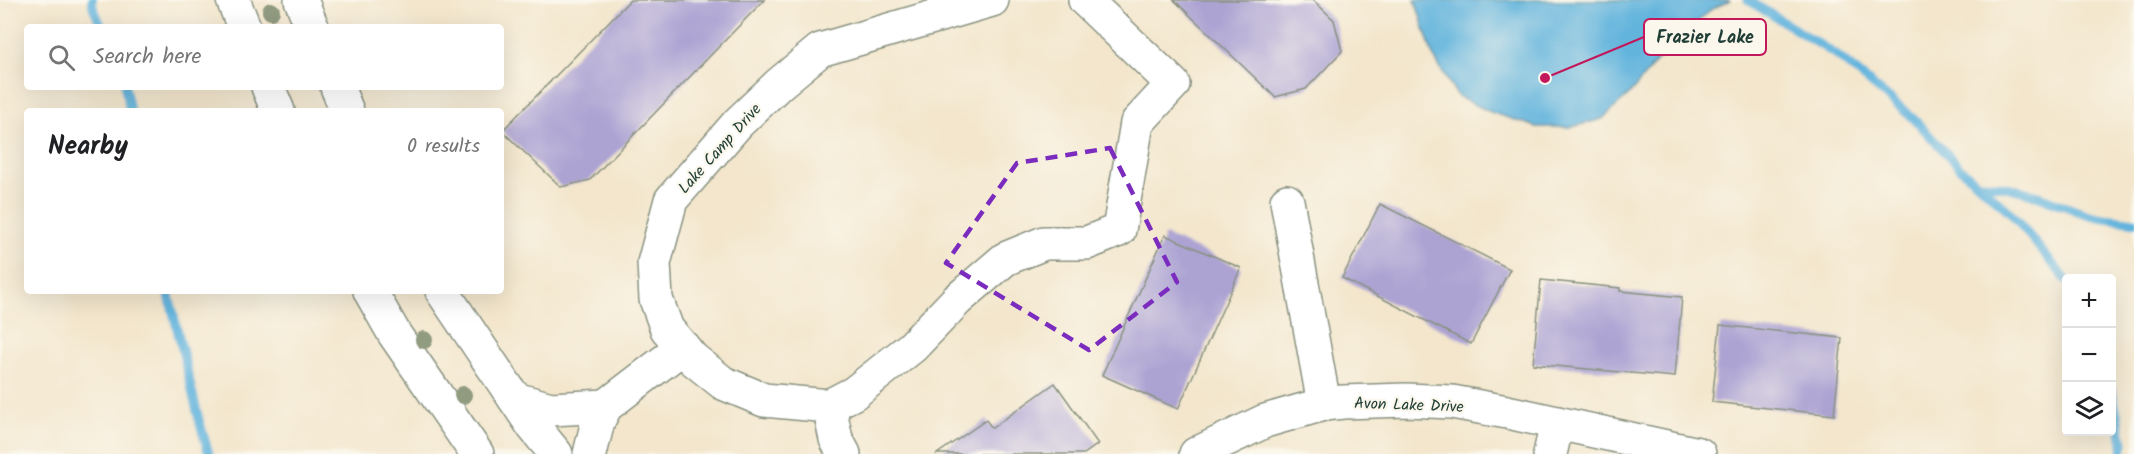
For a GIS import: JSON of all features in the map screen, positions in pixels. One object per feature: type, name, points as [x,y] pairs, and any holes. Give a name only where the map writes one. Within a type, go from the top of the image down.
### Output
[{"type":"street","points":[[233,0],[243,24]]},
{"type":"street","points":[[301,0],[311,24]]},
{"type":"street","name":"Lake Camp Drive","points":[[829,406],[764,400],[723,382],[693,359],[667,329],[656,299],[654,262],[671,200],[721,141],[779,84],[820,50],[992,0]]},
{"type":"street","points":[[844,454],[836,439],[829,406],[854,393],[912,347],[957,300],[1005,259],[1044,243],[1087,243],[1119,230],[1137,123],[1173,84],[1085,0]]},
{"type":"street","points":[[269,90],[277,108]]},
{"type":"street","points":[[338,90],[346,108]]},
{"type":"street","points":[[1287,201],[1324,404]]},
{"type":"street","points":[[372,294],[395,335],[477,454]]},
{"type":"street","points":[[444,294],[515,399],[556,454]]},
{"type":"street","points":[[590,454],[598,421],[606,406],[683,348]]},
{"type":"street","points":[[515,399],[551,409],[606,406]]},
{"type":"street","name":"Avon Lake Drive","points":[[1196,454],[1264,421],[1324,404],[1406,400],[1452,402],[1507,412],[1554,439],[1699,454]]},
{"type":"highlighted area","points":[[1110,148],[1177,282],[1089,350],[946,263],[1017,163]]},
{"type":"water","points":[[1415,0],[1731,0],[1710,10],[1656,62],[1629,95],[1602,119],[1572,127],[1537,127],[1493,113],[1458,97],[1433,56]]},
{"type":"building","points":[[630,0],[764,0],[590,180],[561,187],[504,133],[504,129]]},
{"type":"building","points":[[1174,0],[1313,0],[1334,20],[1342,51],[1306,89],[1275,97]]},
{"type":"building","points":[[1380,204],[1510,269],[1471,344],[1342,278]]},
{"type":"building","points":[[1165,235],[1241,268],[1178,409],[1102,375]]},
{"type":"building","points":[[1541,280],[1682,297],[1675,377],[1533,364]]},
{"type":"building","points":[[1720,325],[1842,338],[1834,415],[1712,402]]},
{"type":"building","points":[[1055,383],[1098,444],[1084,454],[937,454],[986,420],[992,428]]},
{"type":"waterway","points":[[92,0],[101,24]]},
{"type":"waterway","points":[[1748,0],[1835,54],[1914,119],[1960,168],[2009,211],[2062,275]]},
{"type":"waterway","points":[[126,90],[129,108]]},
{"type":"waterway","points":[[1979,184],[2019,190],[2089,215],[2134,222]]},
{"type":"waterway","points":[[169,294],[209,454]]},
{"type":"waterway","points":[[2116,410],[2123,442],[2122,454]]},
{"type":"place","name":"Frazier Lake","points":[[1545,78]]}]
